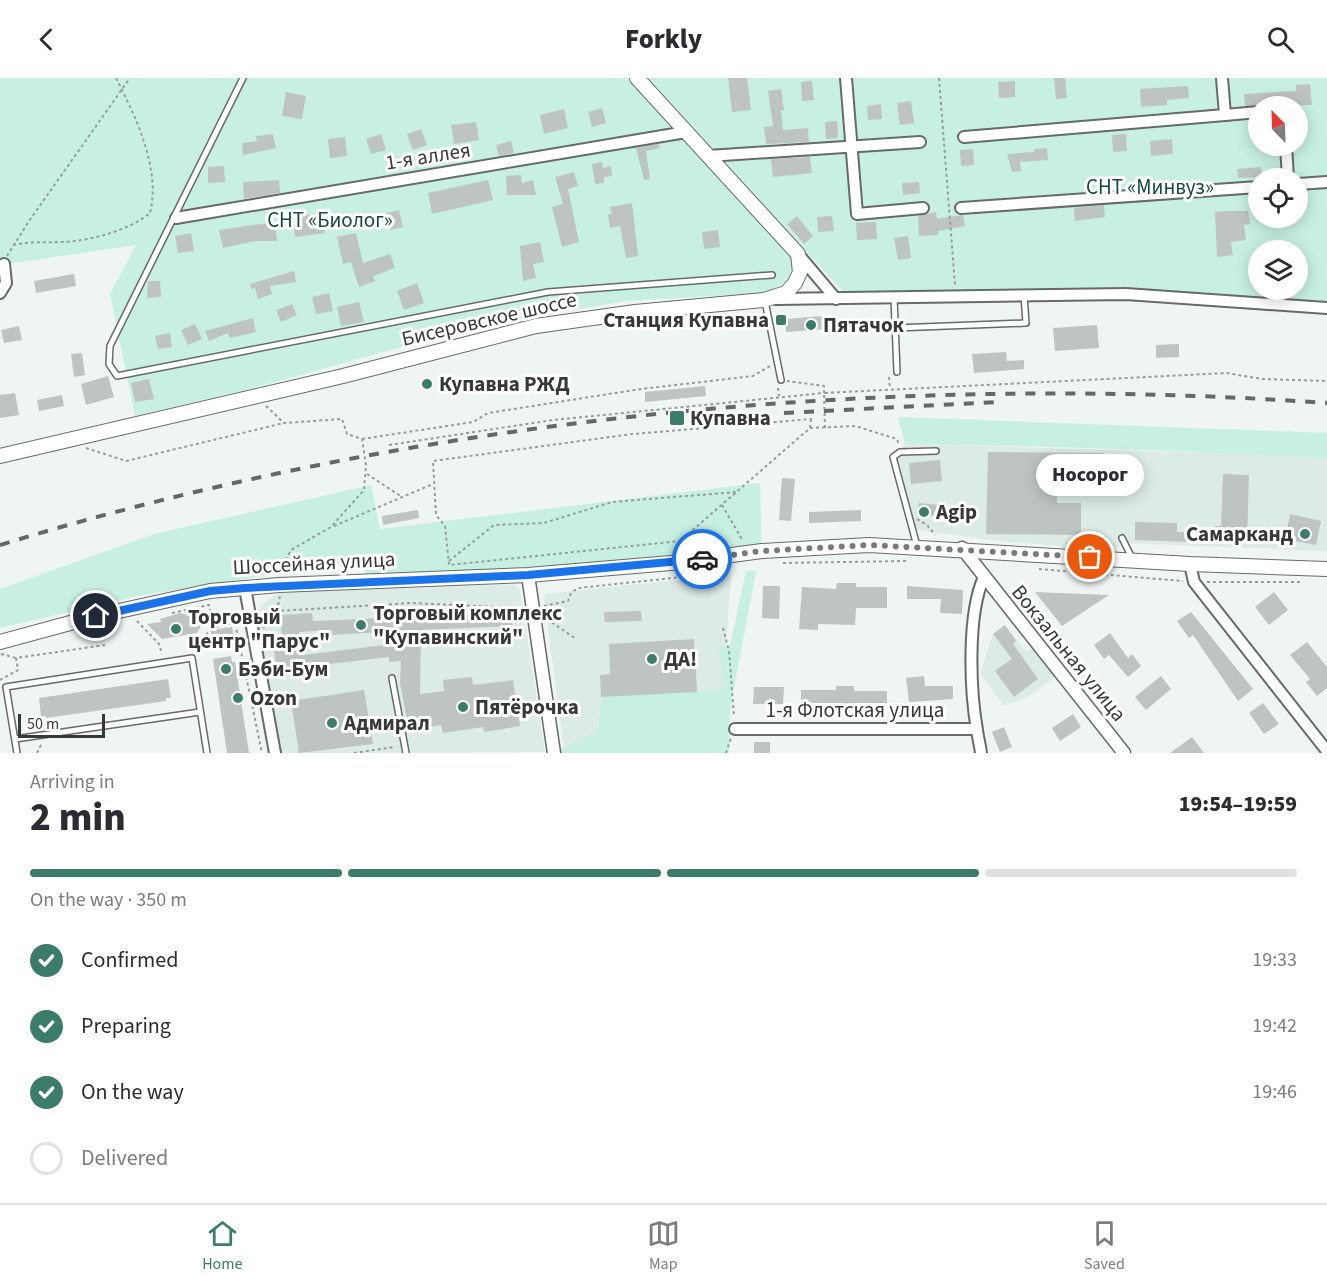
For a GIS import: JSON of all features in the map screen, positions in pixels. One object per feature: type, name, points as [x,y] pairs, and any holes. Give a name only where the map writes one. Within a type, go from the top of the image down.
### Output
[{"type":"main road","points":[[637,78],[798,254]]},
{"type":"main road","name":"Бисеровское шоссе","points":[[0,456],[536,326],[635,312],[764,300],[786,293],[795,283],[800,272],[798,254]]},
{"type":"main road","name":"Шоссейная улица","points":[[0,642],[158,602],[245,588],[528,575],[671,563],[750,553],[869,545],[962,548],[1190,564],[1327,569]]},
{"type":"street","points":[[846,78],[857,214],[923,208]]},
{"type":"street","points":[[1222,78],[1225,115]]},
{"type":"street","points":[[964,137],[1248,113]]},
{"type":"street","name":"1-я аллея","points":[[176,218],[686,132]]},
{"type":"street","points":[[708,156],[920,142]]},
{"type":"street","points":[[1308,183],[1327,182]]},
{"type":"street","points":[[962,208],[1248,188]]},
{"type":"street","points":[[798,254],[836,299]]},
{"type":"street","points":[[0,293],[6,284],[4,264]]},
{"type":"street","points":[[764,300],[1126,294],[1327,308]]},
{"type":"street","name":"Вокзальная улица","points":[[962,548],[1124,753]]},
{"type":"street","points":[[1190,564],[1194,582],[1327,751]]},
{"type":"street","points":[[528,575],[554,753]]},
{"type":"street","points":[[981,753],[976,729],[974,638],[977,592],[984,577]]},
{"type":"street","points":[[245,588],[275,753]]},
{"type":"street","name":"1-я Флотская улица","points":[[735,729],[976,729]]},
{"type":"lane","points":[[243,78],[176,218],[110,346],[109,364],[117,376],[548,292],[772,275]]},
{"type":"lane","points":[[896,328],[1026,323],[1024,295]]},
{"type":"lane","points":[[894,298],[897,372]]},
{"type":"lane","points":[[764,300],[781,380]]},
{"type":"lane","points":[[917,546],[894,457],[900,452],[936,451]]},
{"type":"lane","points":[[1122,538],[1133,560]]},
{"type":"lane","points":[[17,753],[3,686],[192,658],[207,753]]},
{"type":"lane","points":[[392,678],[406,753]]},
{"type":"lane","points":[[15,739],[200,712]]},
{"type":"path","points":[[13,245],[33,241],[79,240],[127,229],[150,213],[153,199],[151,168],[116,78]]},
{"type":"path","points":[[4,264],[13,245],[130,78]]},
{"type":"path","points":[[939,78],[956,297]]},
{"type":"path","points":[[84,448],[126,461],[284,423],[342,419],[347,434],[362,439],[473,422],[488,413],[500,411],[641,389],[753,376],[766,370],[777,360]]},
{"type":"path","points":[[389,445],[553,420],[779,396],[1227,374],[1263,379],[1327,381]]},
{"type":"path","points":[[781,380],[824,386],[825,428]]},
{"type":"path","points":[[778,388],[779,396]]},
{"type":"path","points":[[255,396],[284,423]]},
{"type":"path","points":[[811,419],[810,428],[736,492],[680,541],[448,565],[445,526],[436,515],[433,460],[632,434],[811,419]]},
{"type":"path","points":[[473,422],[475,432]]},
{"type":"path","points":[[331,527],[364,490],[362,439]]},
{"type":"path","points":[[365,473],[402,497]]},
{"type":"path","points":[[278,576],[291,550],[331,527],[433,484]]},
{"type":"path","points":[[448,562],[494,525],[544,523],[612,502],[736,492]]},
{"type":"path","points":[[277,611],[411,603],[532,609],[568,601],[571,593],[578,588],[720,573],[750,553],[722,505]]},
{"type":"path","points":[[777,561],[786,564],[909,561]]},
{"type":"path","points":[[1035,568],[1194,582],[1305,582]]},
{"type":"path","points":[[261,630],[277,611],[280,592]]},
{"type":"path","points":[[168,614],[209,605],[214,627]]},
{"type":"path","points":[[532,609],[576,639]]},
{"type":"path","points":[[147,618],[137,621],[159,644],[164,662]]},
{"type":"path","points":[[192,658],[204,634],[214,627],[272,618]]},
{"type":"path","points":[[235,623],[262,753]]},
{"type":"path","points":[[723,628],[729,651],[735,729],[726,753]]},
{"type":"path","points":[[0,654],[16,658],[105,645]]},
{"type":"path","points":[[0,680],[18,670],[16,658]]},
{"type":"path","points":[[354,753],[394,747]]},
{"type":"shaded area","points":[[905,444],[1327,456],[1327,551],[1120,543],[1116,551],[989,540],[914,529],[893,457]]},
{"type":"shaded area","points":[[731,574],[723,690],[601,697],[598,731],[564,748],[544,601],[546,594]]},
{"type":"shaded area","points":[[514,585],[520,590],[545,752],[279,753],[257,619],[260,607],[272,596],[286,592]]},
{"type":"shaded area","points":[[1005,625],[1026,652],[1032,648],[1055,677],[1027,697],[1004,706],[982,676],[981,670],[993,634]]},
{"type":"green space","name":"СНТ «Биолог»","points":[[0,78],[627,78],[791,257],[791,271],[789,277],[781,285],[763,293],[627,301],[536,316],[453,333],[253,388],[135,416],[110,294],[136,245],[0,265]]},
{"type":"green space","name":"СНТ «Минвуз»","points":[[648,78],[1327,78],[1327,308],[1126,294],[850,299]]},
{"type":"green space","points":[[898,417],[1327,433],[1327,458],[1099,448],[905,444]]},
{"type":"green space","points":[[760,483],[762,551],[369,580],[360,562],[355,558],[345,559],[339,564],[137,596],[0,628],[0,589],[154,534],[371,485],[380,529]]},
{"type":"green space","points":[[746,571],[756,571],[730,709],[729,753],[554,753],[598,731],[601,697],[723,690],[719,647],[730,645]]},
{"type":"building","points":[[728,78],[747,78],[751,110],[732,112]]},
{"type":"building","points":[[1054,78],[1065,78],[1067,98],[1056,99]]},
{"type":"building","points":[[812,81],[814,100],[802,101],[801,82]]},
{"type":"building","points":[[1015,81],[1015,97],[999,98],[998,82]]},
{"type":"building","points":[[1310,84],[1312,105],[1308,105],[1308,96],[1248,96],[1248,106],[1245,106],[1244,94],[1296,91],[1296,85]]},
{"type":"building","points":[[1188,86],[1189,98],[1167,100],[1167,105],[1141,107],[1140,89]]},
{"type":"building","points":[[781,89],[784,110],[781,110],[783,130],[808,128],[809,142],[766,144],[764,127],[773,126],[768,91]]},
{"type":"building","points":[[286,92],[306,96],[302,119],[282,116]]},
{"type":"building","points":[[911,101],[914,123],[900,125],[897,103]]},
{"type":"building","points":[[881,104],[882,119],[868,120],[867,106]]},
{"type":"building","points":[[602,108],[606,123],[592,127],[588,112]]},
{"type":"building","points":[[564,109],[568,128],[544,134],[540,115]]},
{"type":"building","points":[[837,121],[838,138],[826,139],[825,122]]},
{"type":"building","points":[[476,122],[479,140],[454,144],[451,125]]},
{"type":"building","points":[[421,129],[427,145],[413,150],[407,134]]},
{"type":"building","points":[[273,134],[276,148],[243,155],[242,143],[257,141],[256,136]]},
{"type":"building","points":[[381,134],[386,150],[371,154],[366,139]]},
{"type":"building","points":[[1126,134],[1127,151],[1113,152],[1112,135]]},
{"type":"building","points":[[345,137],[347,156],[330,158],[328,139]]},
{"type":"building","points":[[1172,139],[1173,154],[1151,156],[1150,141]]},
{"type":"building","points":[[511,141],[514,153],[499,156],[496,145]]},
{"type":"building","points":[[659,144],[660,148],[646,151],[650,179],[644,180],[636,148]]},
{"type":"building","points":[[1047,148],[1048,160],[1020,162],[1021,171],[1012,172],[1007,154],[1034,152],[1034,149]]},
{"type":"building","points":[[973,149],[974,165],[961,166],[960,150]]},
{"type":"building","points":[[810,157],[812,173],[773,177],[771,159]]},
{"type":"building","points":[[602,162],[603,168],[611,166],[612,176],[604,177],[604,183],[595,184],[592,164]]},
{"type":"building","points":[[224,166],[225,182],[208,183],[208,167]]},
{"type":"building","points":[[1248,168],[1248,178],[1238,178],[1237,169]]},
{"type":"building","points":[[574,172],[578,186],[568,189],[579,242],[562,247],[552,207],[563,204],[555,177]]},
{"type":"building","points":[[521,175],[522,183],[533,180],[536,195],[507,195],[506,176]]},
{"type":"building","points":[[279,180],[280,193],[244,199],[243,182]]},
{"type":"building","points":[[488,180],[493,200],[432,214],[428,193]]},
{"type":"building","points":[[919,182],[920,193],[903,195],[902,183]]},
{"type":"building","points":[[632,203],[638,256],[626,258],[620,226],[610,228],[608,214],[612,214],[610,207]]},
{"type":"building","points":[[1104,205],[1105,217],[1075,221],[1074,208]]},
{"type":"building","points":[[399,210],[403,227],[390,230],[386,213]]},
{"type":"building","points":[[1248,211],[1248,224],[1244,225],[1246,240],[1231,242],[1233,255],[1217,257],[1215,212]]},
{"type":"building","points":[[936,212],[937,219],[963,215],[965,226],[938,231],[938,235],[919,236],[918,216]]},
{"type":"building","points":[[323,213],[325,233],[295,237],[293,217]]},
{"type":"building","points":[[797,216],[813,236],[804,244],[787,224]]},
{"type":"building","points":[[832,216],[834,231],[818,232],[817,217]]},
{"type":"building","points":[[275,222],[277,241],[255,241],[223,248],[219,230]]},
{"type":"building","points":[[876,222],[877,239],[857,240],[856,223]]},
{"type":"building","points":[[718,230],[720,247],[704,249],[702,232]]},
{"type":"building","points":[[191,233],[194,251],[178,253],[175,236]]},
{"type":"building","points":[[356,233],[363,263],[390,254],[395,268],[373,276],[375,281],[359,287],[351,262],[343,264],[337,237]]},
{"type":"building","points":[[908,236],[911,258],[898,260],[894,238]]},
{"type":"building","points":[[540,242],[544,262],[533,264],[536,278],[523,281],[520,246]]},
{"type":"building","points":[[294,271],[296,282],[270,286],[272,294],[258,299],[255,288],[251,289],[250,284]]},
{"type":"building","points":[[74,274],[76,286],[36,293],[34,281]]},
{"type":"building","points":[[148,281],[160,281],[161,297],[147,298]]},
{"type":"building","points":[[417,283],[424,303],[404,310],[397,291]]},
{"type":"building","points":[[329,293],[333,311],[316,314],[312,297]]},
{"type":"building","points":[[359,302],[364,322],[341,326],[337,307]]},
{"type":"building","points":[[292,304],[297,315],[281,322],[276,310]]},
{"type":"building","points":[[823,316],[824,329],[786,332],[785,319]]},
{"type":"building","points":[[253,318],[256,332],[230,338],[228,333],[209,341],[205,331]]},
{"type":"building","points":[[195,324],[202,339],[188,345],[181,330]]},
{"type":"building","points":[[1097,325],[1099,348],[1055,351],[1053,328]]},
{"type":"building","points":[[19,326],[22,340],[4,343],[1,330]]},
{"type":"building","points":[[170,333],[172,347],[158,349],[155,336]]},
{"type":"building","points":[[1179,344],[1179,357],[1156,358],[1156,345]]},
{"type":"building","points":[[1006,352],[1007,361],[1024,360],[1024,369],[974,373],[972,354]]},
{"type":"building","points":[[82,353],[85,375],[74,377],[71,354]]},
{"type":"building","points":[[108,376],[114,397],[86,405],[81,384]]},
{"type":"building","points":[[149,379],[154,399],[135,402],[131,383]]},
{"type":"building","name":"Купавна","points":[[705,386],[706,396],[645,402],[645,392]]},
{"type":"building","points":[[15,393],[19,415],[0,418],[0,395]]},
{"type":"building","points":[[62,395],[64,406],[39,411],[37,400]]},
{"type":"building","points":[[988,452],[1104,453],[1104,472],[1058,472],[1057,503],[1081,503],[1081,535],[986,534]]},
{"type":"building","points":[[940,460],[942,481],[911,484],[909,463]]},
{"type":"building","points":[[1223,474],[1249,475],[1247,540],[1214,539],[1215,526],[1221,526]]},
{"type":"building","points":[[782,478],[795,479],[791,521],[779,520]]},
{"type":"building","points":[[919,503],[939,505],[938,516],[917,514]]},
{"type":"building","points":[[418,510],[419,518],[383,525],[382,516]]},
{"type":"building","points":[[861,510],[861,521],[809,523],[809,512]]},
{"type":"building","points":[[1290,514],[1321,521],[1316,545],[1285,539]]},
{"type":"building","points":[[1135,522],[1177,523],[1177,532],[1189,532],[1189,542],[1135,540]]},
{"type":"building","points":[[837,583],[856,583],[856,587],[887,587],[887,608],[856,608],[855,625],[818,624],[818,630],[799,629],[802,587],[836,589]]},
{"type":"building","points":[[763,586],[780,586],[779,619],[762,618]]},
{"type":"building","points":[[907,586],[963,590],[962,614],[940,613],[941,599],[907,599]]},
{"type":"building","points":[[1035,592],[1109,595],[1062,626]]},
{"type":"building","points":[[1274,592],[1288,610],[1269,625],[1255,607]]},
{"type":"building","points":[[641,611],[642,621],[605,622],[604,612]]},
{"type":"building","points":[[1191,612],[1253,689],[1238,701],[1193,635],[1189,638],[1177,621]]},
{"type":"building","name":"Торговый центр \"Парус\"","points":[[180,613],[193,616],[208,614],[197,633],[162,639],[147,624],[161,622],[160,619]]},
{"type":"building","points":[[312,613],[313,621],[512,613],[512,626],[421,630],[420,694],[444,691],[443,680],[472,677],[473,685],[513,680],[520,726],[484,732],[483,727],[443,733],[441,725],[409,730],[400,683],[401,661],[389,662],[389,657],[304,667],[305,671],[278,675],[274,651],[283,650],[280,615]],"holes":[[[330,630],[330,635],[384,632],[385,645],[303,655],[299,632]]]},
{"type":"building","points":[[1005,625],[1016,641],[1013,644],[1038,679],[1014,697],[995,671],[1012,659],[993,634]]},
{"type":"building","points":[[232,627],[234,636],[212,639],[211,630]]},
{"type":"building","points":[[1110,633],[1128,658],[1132,654],[1141,666],[1128,677],[1109,655],[1104,659],[1094,645]]},
{"type":"building","name":"ДА!","points":[[694,639],[697,692],[601,697],[600,675],[610,674],[609,644]]},
{"type":"building","points":[[1307,642],[1327,667],[1327,688],[1317,696],[1306,682],[1310,679],[1290,655]]},
{"type":"building","points":[[231,656],[232,662],[235,662],[249,753],[227,753],[213,659]]},
{"type":"building","points":[[924,676],[925,686],[953,686],[953,699],[909,702],[906,678]]},
{"type":"building","points":[[1161,676],[1171,689],[1146,710],[1135,697]]},
{"type":"building","points":[[168,679],[171,698],[166,698],[166,701],[46,718],[46,716],[41,716],[39,698]]},
{"type":"building","points":[[836,686],[854,686],[854,691],[887,691],[887,703],[854,703],[854,707],[836,707],[836,703],[801,703],[801,690],[836,690]]},
{"type":"building","points":[[754,687],[784,687],[783,704],[753,704]]},
{"type":"building","name":"Адмирал","points":[[364,690],[373,744],[299,753],[291,701]]},
{"type":"building","points":[[1263,703],[1279,724],[1264,734],[1249,713]]},
{"type":"building","points":[[1073,714],[1081,727],[1060,741],[1052,728]]},
{"type":"building","points":[[1004,727],[1012,747],[1000,752],[992,732]]},
{"type":"building","points":[[1192,737],[1204,753],[1170,753]]},
{"type":"building","points":[[754,742],[770,742],[770,753],[754,753]]},
{"type":"railway","points":[[0,545],[160,501],[324,464],[489,435],[657,414],[825,400],[993,394],[1161,395],[1327,403]]},
{"type":"railway","points":[[784,413],[997,402]]},
{"type":"way so far","points":[[702,559],[762,551],[869,545],[962,548],[1090,557]]},
{"type":"place","name":"Станция Купавна","points":[[781,320]]},
{"type":"place","name":"Пятачок","points":[[811,325]]},
{"type":"place","name":"Купавна РЖД","points":[[427,384]]},
{"type":"place","name":"Купавна","points":[[677,418]]},
{"type":"place","name":"Agip","points":[[924,512]]},
{"type":"place","name":"Самарканд","points":[[1305,534]]},
{"type":"place","name":"Носорог","points":[[1090,557]]},
{"type":"place","name":"Торговый комплекс \"Купавинский\"","points":[[361,625]]},
{"type":"place","name":"Торговый центр \"Парус\"","points":[[176,629]]},
{"type":"place","name":"ДА!","points":[[652,659]]},
{"type":"place","name":"Бэби-Бум","points":[[226,669]]},
{"type":"place","name":"Ozon","points":[[238,698]]},
{"type":"place","name":"Пятёрочка","points":[[463,707]]},
{"type":"place","name":"Адмирал","points":[[332,723]]},
{"type":"route","points":[[96,616],[210,591],[369,580],[528,575],[702,559]]}]
